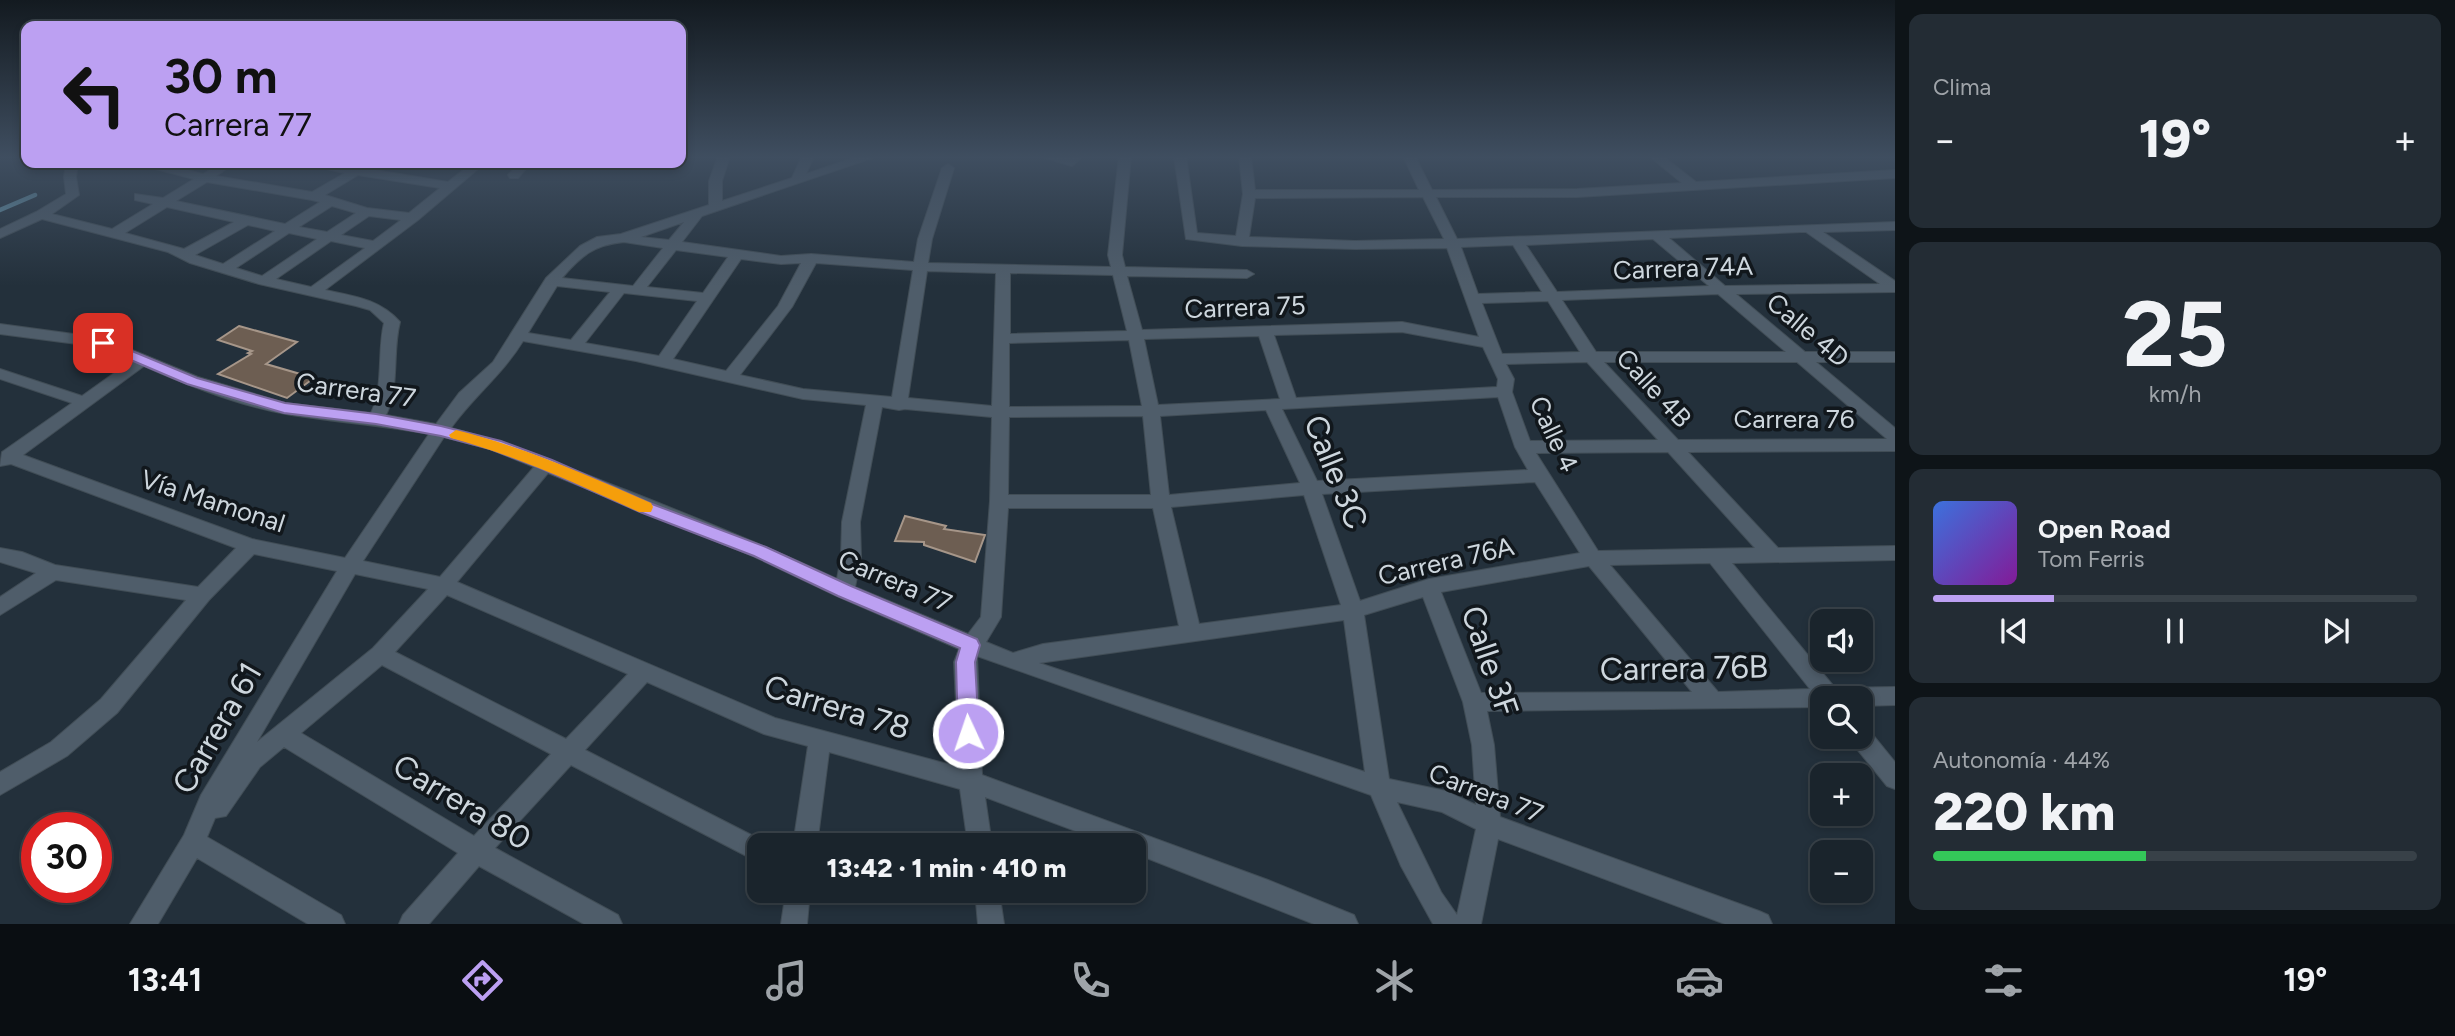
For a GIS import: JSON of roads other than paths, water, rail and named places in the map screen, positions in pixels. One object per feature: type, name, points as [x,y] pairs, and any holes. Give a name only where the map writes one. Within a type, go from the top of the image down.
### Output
[{"type":"street","points":[[0,234],[41,215],[66,199]]},
{"type":"street","points":[[147,199],[376,246]]},
{"type":"street","points":[[112,234],[171,199]]},
{"type":"street","points":[[326,199],[366,212],[413,217]]},
{"type":"street","points":[[313,292],[435,199]]},
{"type":"street","points":[[715,199],[716,207]]},
{"type":"street","points":[[351,565],[463,399],[498,366],[551,281],[582,251],[602,240],[623,238],[740,199]]},
{"type":"street","points":[[899,405],[925,239],[937,199]]},
{"type":"street","points":[[1120,199],[1115,255],[1136,336],[1151,411],[1161,502],[1191,634]]},
{"type":"street","points":[[1186,199],[1191,236],[1242,242],[1334,246],[1453,244],[1895,226]]},
{"type":"street","points":[[1242,242],[1248,199]]},
{"type":"street","name":"Calle 4","points":[[1431,199],[1453,244],[1489,344],[1506,379],[1504,392],[1524,447],[1540,476],[1593,558],[1713,701]]},
{"type":"street","points":[[226,268],[331,201]]},
{"type":"street","points":[[264,281],[366,212]]},
{"type":"street","points":[[637,290],[698,214]]},
{"type":"street","points":[[41,215],[173,249],[264,281],[375,307],[392,322],[387,342],[386,399],[376,419]]},
{"type":"street","points":[[184,255],[246,221]]},
{"type":"street","points":[[1809,228],[1895,288]]},
{"type":"street","name":"Calle 4D","points":[[1657,235],[1895,437]]},
{"type":"street","points":[[623,238],[781,260],[811,258],[1003,270],[1247,274]]},
{"type":"street","name":"Calle 4B","points":[[1517,241],[1591,356],[1773,555]]},
{"type":"street","points":[[663,362],[736,255]]},
{"type":"street","points":[[730,377],[785,307],[811,258]]},
{"type":"street","points":[[978,833],[971,781],[965,662],[971,645],[984,632],[990,617],[999,501],[1003,270]]},
{"type":"street","points":[[551,281],[706,298]]},
{"type":"street","points":[[575,345],[621,288]]},
{"type":"street","name":"Carrera 74A","points":[[1473,299],[1722,290],[1895,288]]},
{"type":"street","name":"Carrera 75","points":[[1001,339],[1402,327],[1489,344]]},
{"type":"street","name":"Carrera 77","points":[[0,329],[103,343],[192,381],[284,408],[376,419],[441,431],[495,445],[546,464],[646,508],[760,551],[844,591],[1012,662],[1379,786],[1446,802],[1489,824],[1759,924]]},
{"type":"street","name":"Calle 3C","points":[[1265,330],[1280,403],[1353,611],[1379,786],[1410,858],[1432,901],[1448,924]]},
{"type":"street","points":[[519,336],[663,362],[803,394],[899,405],[1000,412],[1151,411],[1504,392]]},
{"type":"street","points":[[1498,359],[1591,356],[1895,357]]},
{"type":"street","points":[[4,459],[141,361]]},
{"type":"street","points":[[0,374],[82,401]]},
{"type":"street","points":[[844,591],[851,557],[851,522],[875,402]]},
{"type":"street","name":"Carrera 76","points":[[1524,447],[1895,445]]},
{"type":"street","name":"Vía Mamonal","points":[[4,459],[250,546],[351,565]]},
{"type":"street","points":[[332,924],[193,842],[252,760],[380,654],[444,585],[546,464]]},
{"type":"street","points":[[999,501],[1161,502],[1311,488],[1540,476]]},
{"type":"street","points":[[0,783],[59,749],[109,706],[202,595],[250,546]]},
{"type":"street","name":"Carrera 76A","points":[[1012,662],[1043,653],[1353,611],[1429,587],[1593,558],[1895,553]]},
{"type":"street","points":[[1715,556],[1820,686]]},
{"type":"street","points":[[5,559],[53,572],[202,595]]},
{"type":"street","name":"Carrera 78","points":[[351,565],[444,585],[772,727],[971,781],[1268,892],[1345,924]]},
{"type":"street","name":"Carrera 61","points":[[143,924],[193,842],[209,803],[351,565]]},
{"type":"street","points":[[0,607],[53,572]]},
{"type":"street","name":"Calle 3F","points":[[1429,587],[1474,702],[1483,745],[1489,824],[1468,924]]},
{"type":"street","points":[[380,654],[747,845]]},
{"type":"street","points":[[412,924],[476,851],[645,670]]},
{"type":"street","name":"Carrera 76B","points":[[1873,696],[1895,696]]},
{"type":"street","name":"Carrera 76B","points":[[1474,702],[1810,698]]},
{"type":"street","name":"Carrera 80","points":[[283,734],[476,851],[610,924]]},
{"type":"street","points":[[807,833],[820,739]]},
{"type":"street","points":[[1871,749],[1895,779]]},
{"type":"street","points":[[794,924],[797,903]]},
{"type":"street","points":[[989,903],[992,924]]},
{"type":"waterway","points":[[0,210],[25,199]]}]
